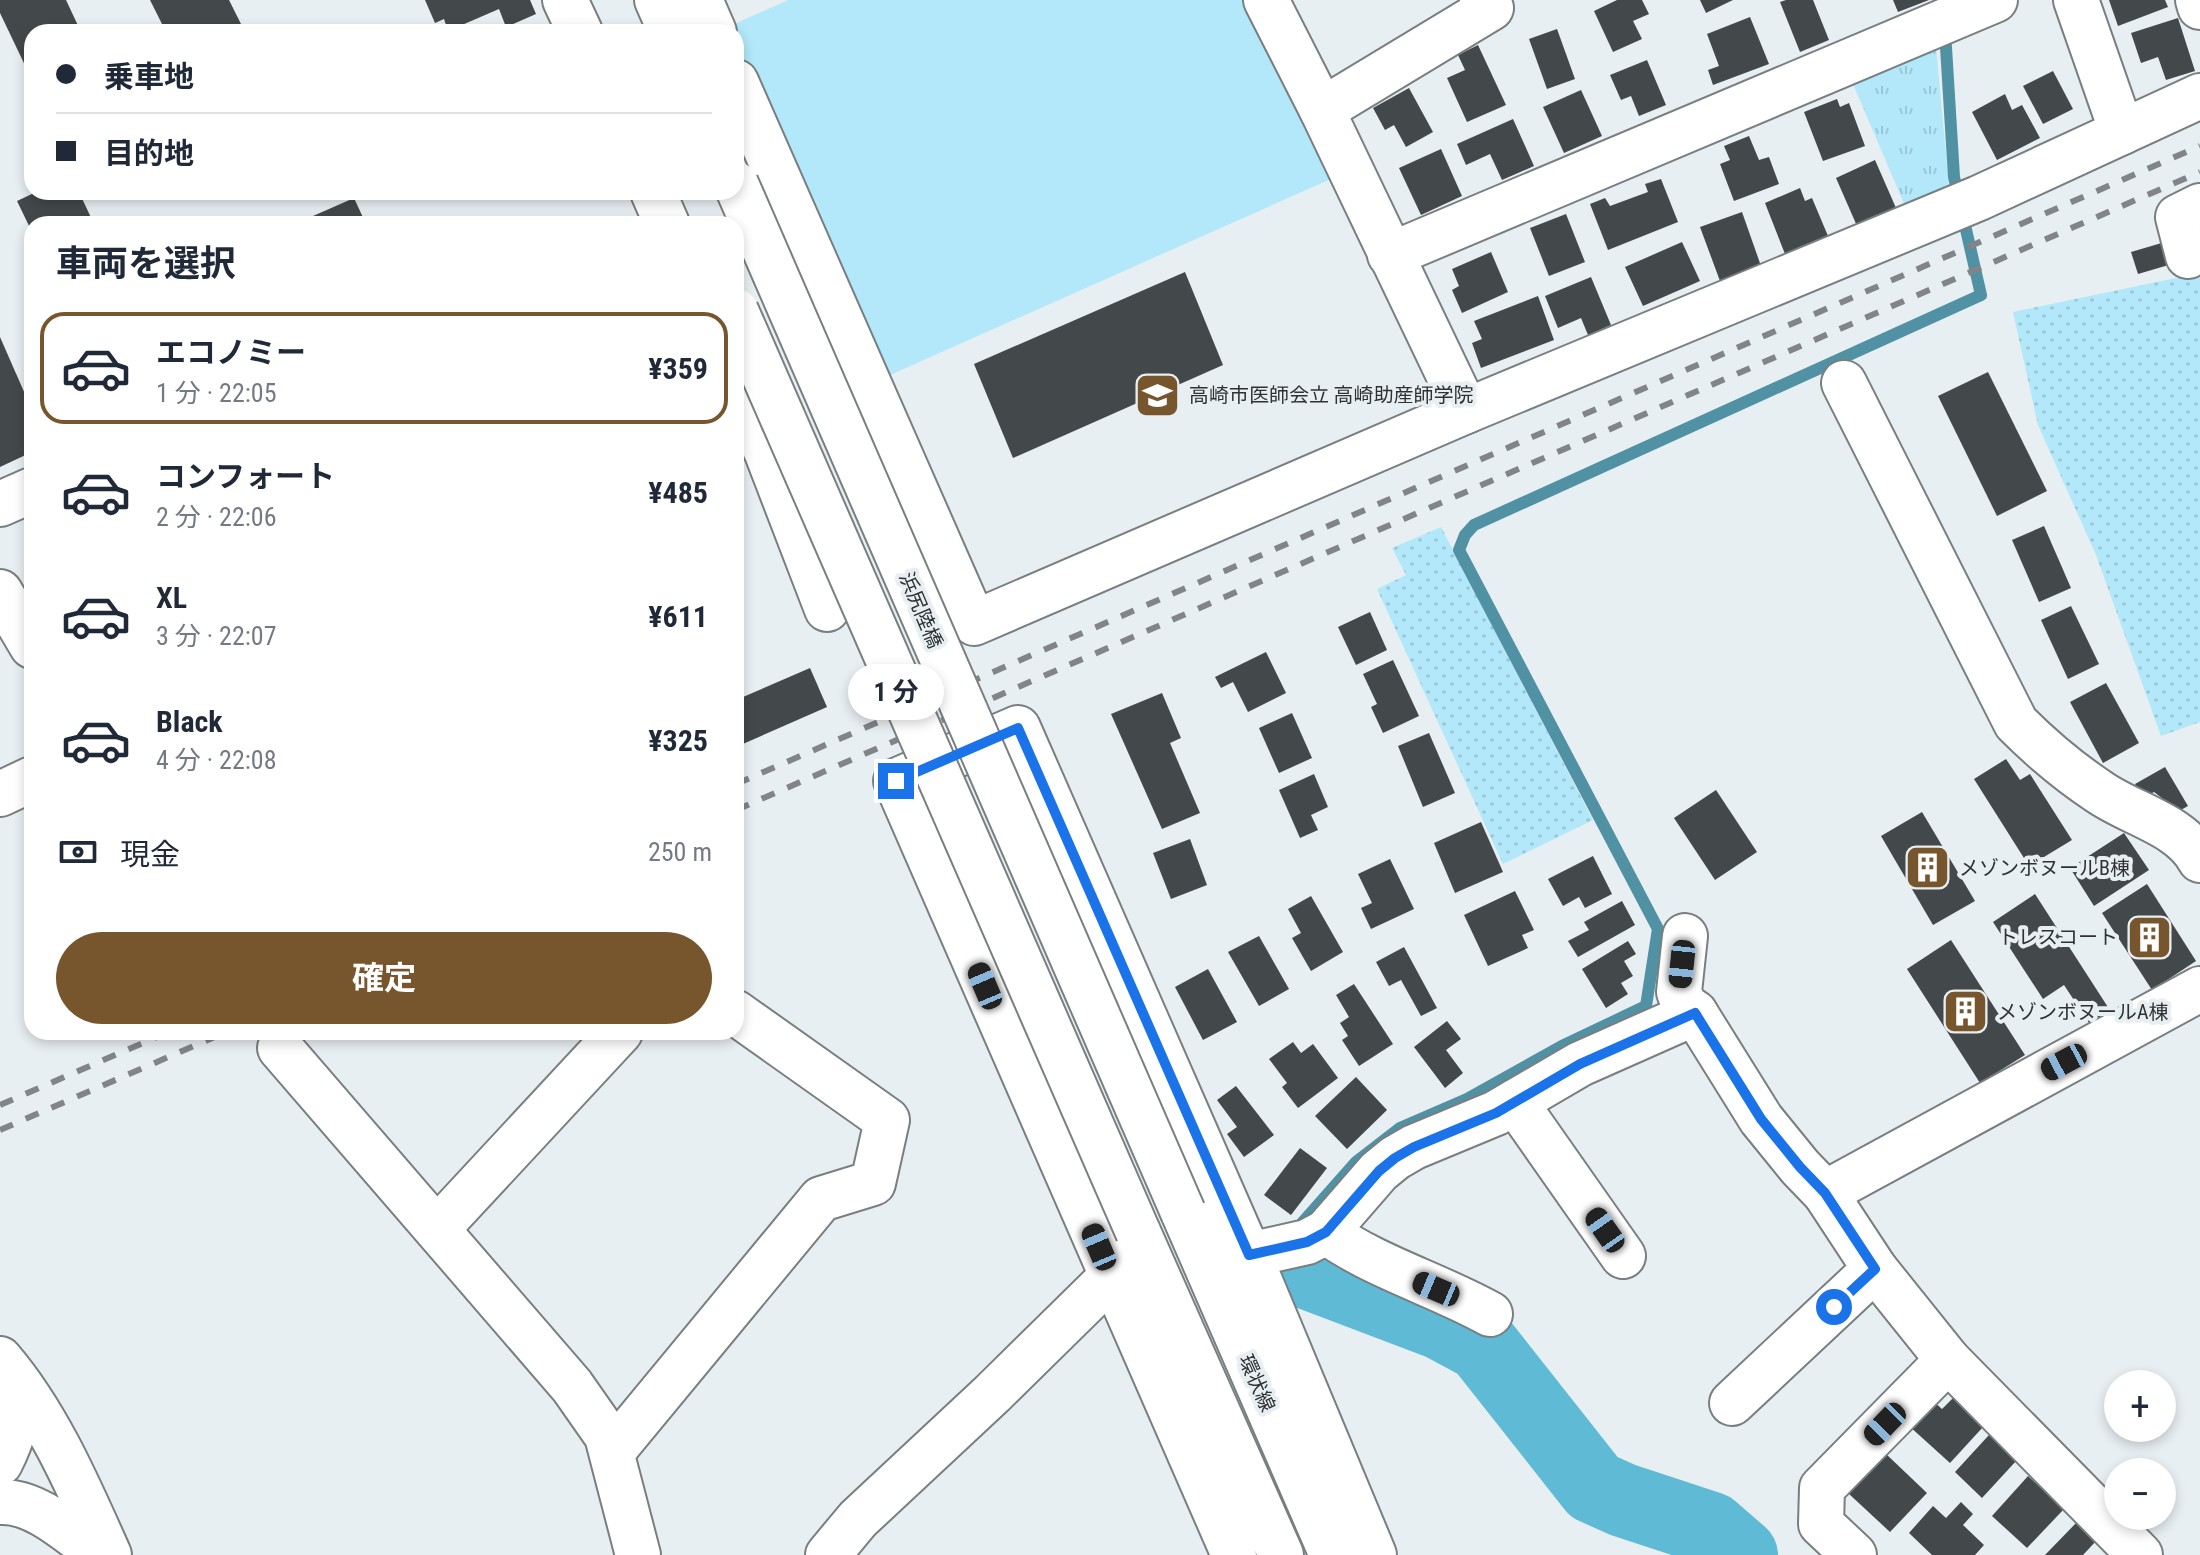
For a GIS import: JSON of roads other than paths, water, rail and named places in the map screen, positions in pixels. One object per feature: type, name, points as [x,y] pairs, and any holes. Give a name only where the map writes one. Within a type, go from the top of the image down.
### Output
[{"type":"street","points":[[565,0],[576,24]]},
{"type":"street","points":[[599,0],[610,24]]},
{"type":"street","points":[[657,0],[668,24]]},
{"type":"street","points":[[700,0],[710,24]]},
{"type":"street","points":[[1266,0],[1466,411]]},
{"type":"street","points":[[1322,110],[1491,8],[1482,0]]},
{"type":"street","points":[[1390,255],[1995,0]]},
{"type":"street","points":[[2076,0],[2122,132]]},
{"type":"street","points":[[2198,0],[2200,7]]},
{"type":"street","points":[[744,100],[974,623],[1466,411],[1979,198],[2200,96]]},
{"type":"street","name":"浜尻陸橋","points":[[743,200],[1183,1212]]},
{"type":"street","points":[[2188,256],[2178,217],[2200,206]]},
{"type":"street","points":[[744,329],[1281,1555]]},
{"type":"street","points":[[1844,383],[2016,723],[2043,749],[2100,793],[2189,843],[2200,860]]},
{"type":"street","points":[[744,424],[751,460],[827,609]]},
{"type":"street","points":[[0,504],[24,494]]},
{"type":"street","points":[[0,592],[24,632]]},
{"type":"street","points":[[1234,1555],[896,781],[1018,728],[1249,1255],[1374,1555]]},
{"type":"street","points":[[0,794],[24,783]]},
{"type":"street","points":[[1685,936],[1679,992],[1684,1005],[1695,1013],[1761,1119],[1825,1193],[1875,1269],[1948,1360],[2140,1555]]},
{"type":"street","points":[[998,1015],[1120,962]]},
{"type":"street","points":[[1825,1193],[2200,989]]},
{"type":"street","points":[[1249,1255],[1307,1242],[1326,1232],[1379,1171],[1395,1158],[1496,1113],[1580,1064],[1695,1013]]},
{"type":"street","points":[[612,1452],[821,1199],[873,1183],[887,1120],[744,1019]]},
{"type":"street","points":[[437,1229],[613,1040]]},
{"type":"street","points":[[280,1048],[572,1386],[607,1436],[638,1555]]},
{"type":"street","points":[[1515,1102],[1623,1256]]},
{"type":"street","name":"環状線","points":[[1183,1212],[1332,1555]]},
{"type":"street","points":[[1326,1232],[1379,1265],[1490,1314]]},
{"type":"street","points":[[1732,1403],[1875,1269]]},
{"type":"street","points":[[828,1555],[858,1519],[1112,1276]]},
{"type":"street","points":[[1854,1555],[1821,1524],[1822,1488],[1948,1360]]},
{"type":"street","points":[[0,1463],[11,1441],[17,1417],[10,1372]]},
{"type":"street","points":[[10,1372],[50,1434],[109,1555]]},
{"type":"street","points":[[0,1502],[14,1501],[40,1513],[100,1555]]},
{"type":"waterway","points":[[1303,1229],[1302,1223],[1356,1162],[1400,1128],[1467,1099],[1562,1046],[1646,1006],[1658,929],[1459,550],[1465,535],[1474,525],[1981,295],[1954,177],[1945,31]]},
{"type":"waterway","points":[[1304,1271],[1441,1323],[1482,1345],[1594,1487],[1623,1500],[1711,1529],[1741,1555]]},
{"type":"railway","points":[[744,781],[2200,146]]},
{"type":"railway","points":[[744,807],[2200,172]]},
{"type":"railway","points":[[0,1105],[150,1040]]},
{"type":"railway","points":[[0,1130],[208,1040]]},
{"type":"place","name":"高崎市医師会立 高崎助産師学院","points":[[1158,395]]},
{"type":"place","name":"メゾンボヌールB棟","points":[[1928,868]]},
{"type":"place","name":"トレスコート","points":[[2149,937]]},
{"type":"place","name":"メゾンボヌールA棟","points":[[1966,1012]]}]
